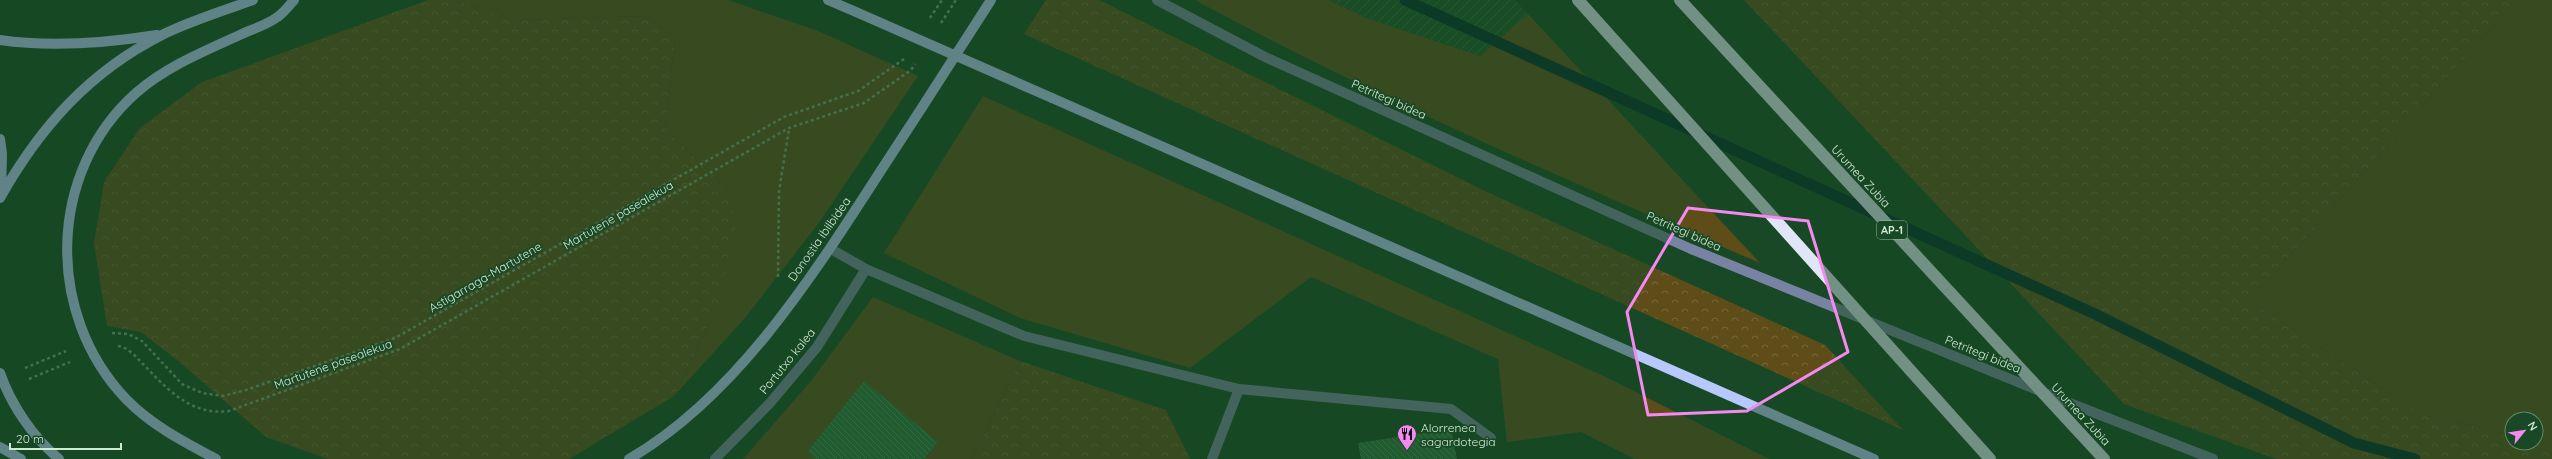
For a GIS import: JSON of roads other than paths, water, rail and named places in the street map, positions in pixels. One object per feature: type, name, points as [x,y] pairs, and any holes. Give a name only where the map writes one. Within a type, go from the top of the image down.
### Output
[{"type":"highway","points":[[1578,0],[1990,459]]},
{"type":"highway","name":"Urumea Zubia","points":[[1680,0],[2104,459]]},
{"type":"main road","points":[[0,198],[20,164],[42,132],[68,103],[97,76],[122,58],[163,34],[253,0]]},
{"type":"main road","points":[[216,459],[150,420],[116,387],[92,352],[78,321],[70,291],[66,260],[68,229],[73,199],[82,169],[96,141],[114,116],[136,93],[161,74],[187,59],[277,18],[294,0]]},
{"type":"main road","points":[[828,0],[1874,459]]},
{"type":"main road","name":"Donostia ibilbidea","points":[[629,459],[669,432],[699,407],[727,380],[779,318],[831,249],[992,0]]},
{"type":"main road","points":[[0,40],[73,43],[111,42],[163,34]]},
{"type":"main road","points":[[0,139],[2,154],[0,198]]},
{"type":"main road","points":[[1,375],[7,388],[34,433],[59,459]]},
{"type":"main road","points":[[0,447],[21,459]]},
{"type":"street","name":"Petritegi bidea","points":[[1156,0],[1264,57],[1690,249],[2072,404],[2213,459]]},
{"type":"street","points":[[831,249],[866,269],[1024,336],[1239,389],[1451,409],[1491,438]]},
{"type":"street","name":"Portutxo kalea","points":[[715,459],[770,403],[817,347],[866,269]]},
{"type":"street","points":[[1212,459],[1239,389]]},
{"type":"waterway","points":[[1405,0],[2095,314],[2354,443],[2415,459]]},
{"type":"place","name":"Alorrenea sagardotegia","points":[[1407,451]]}]
